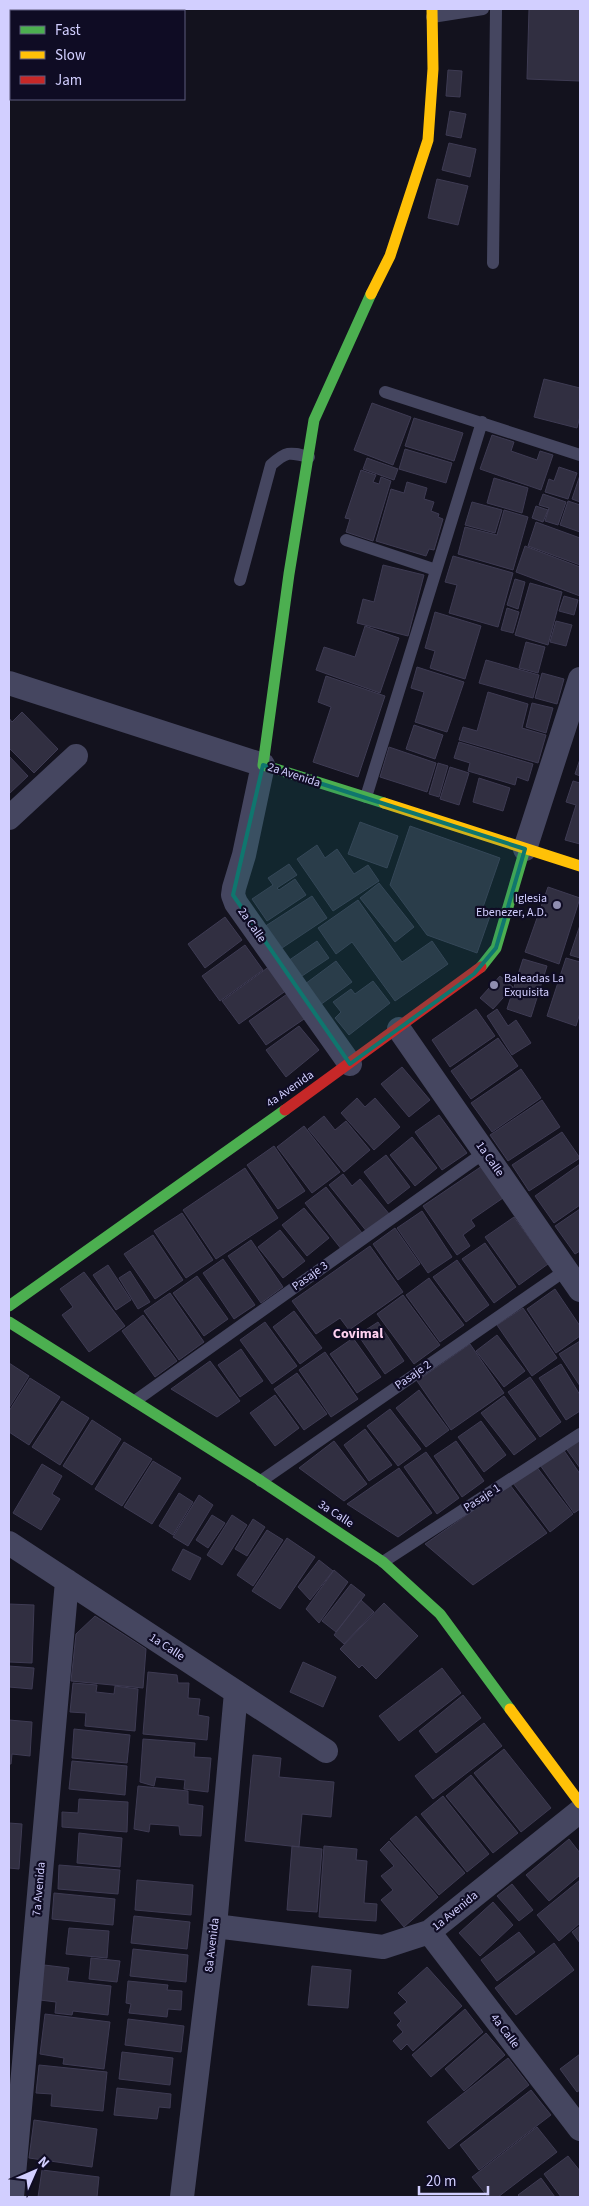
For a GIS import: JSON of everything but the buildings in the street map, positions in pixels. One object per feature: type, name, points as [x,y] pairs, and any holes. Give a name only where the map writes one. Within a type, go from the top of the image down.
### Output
[{"type":"street","points":[[263,765],[314,420],[354,328],[390,256],[428,140],[433,69],[432,13]]},
{"type":"street","points":[[525,849],[580,679]]},
{"type":"street","name":"2a Avenida","points":[[9,683],[580,866]]},
{"type":"street","points":[[9,818],[76,756]]},
{"type":"street","name":"2a Calle","points":[[263,765],[244,855],[233,894],[236,904],[350,1064]]},
{"type":"street","name":"4a Avenida","points":[[9,1306],[474,974],[496,948],[525,849]]},
{"type":"street","name":"1a Calle","points":[[399,1029],[580,1290]]},
{"type":"street","name":"3a Calle","points":[[9,1322],[261,1481],[383,1562],[440,1614],[580,1804]]},
{"type":"street","name":"1a Calle","points":[[9,1543],[326,1751]]},
{"type":"street","name":"7a Avenida","points":[[12,2197],[66,1581]]},
{"type":"street","name":"8a Avenida","points":[[182,2197],[215,1926],[236,1692]]},
{"type":"street","name":"1a Avenida","points":[[215,1926],[383,1947],[429,1932],[580,1811]]},
{"type":"street","name":"4a Calle","points":[[429,1932],[580,2129]]},
{"type":"lane","points":[[432,13],[483,9]]},
{"type":"lane","points":[[494,263],[496,9]]},
{"type":"lane","points":[[385,392],[580,455]]},
{"type":"lane","points":[[366,797],[482,422]]},
{"type":"lane","points":[[240,580],[271,465],[284,454],[310,457]]},
{"type":"lane","points":[[346,540],[436,570]]},
{"type":"lane","name":"Pasaje 3","points":[[136,1401],[485,1152]]},
{"type":"lane","name":"Pasaje 2","points":[[261,1481],[566,1270]]},
{"type":"lane","name":"Pasaje 1","points":[[383,1562],[580,1434]]},
{"type":"highlighted area","points":[[263,765],[525,849],[496,948],[474,974],[350,1064],[233,895]]},
{"type":"traffic: fast","points":[[371,294],[314,420],[289,574],[263,765],[384,803]]},
{"type":"traffic: fast","points":[[481,967],[496,948],[525,849]]},
{"type":"traffic: fast","points":[[9,1306],[285,1110]]},
{"type":"traffic: fast","points":[[9,1322],[261,1481],[383,1562],[440,1614],[510,1709]]},
{"type":"traffic: slow","points":[[371,294],[390,256],[428,140],[433,69],[432,9]]},
{"type":"traffic: slow","points":[[384,803],[580,866]]},
{"type":"traffic: slow","points":[[510,1709],[580,1803]]},
{"type":"traffic: jam","points":[[285,1110],[481,967]]},
{"type":"place","name":"Iglesia Ebenezer, A.D.","points":[[557,905]]},
{"type":"place","name":"Baleadas La Exquisita","points":[[494,985]]},
{"type":"district","name":"Covimal","points":[[358,1334]]}]
